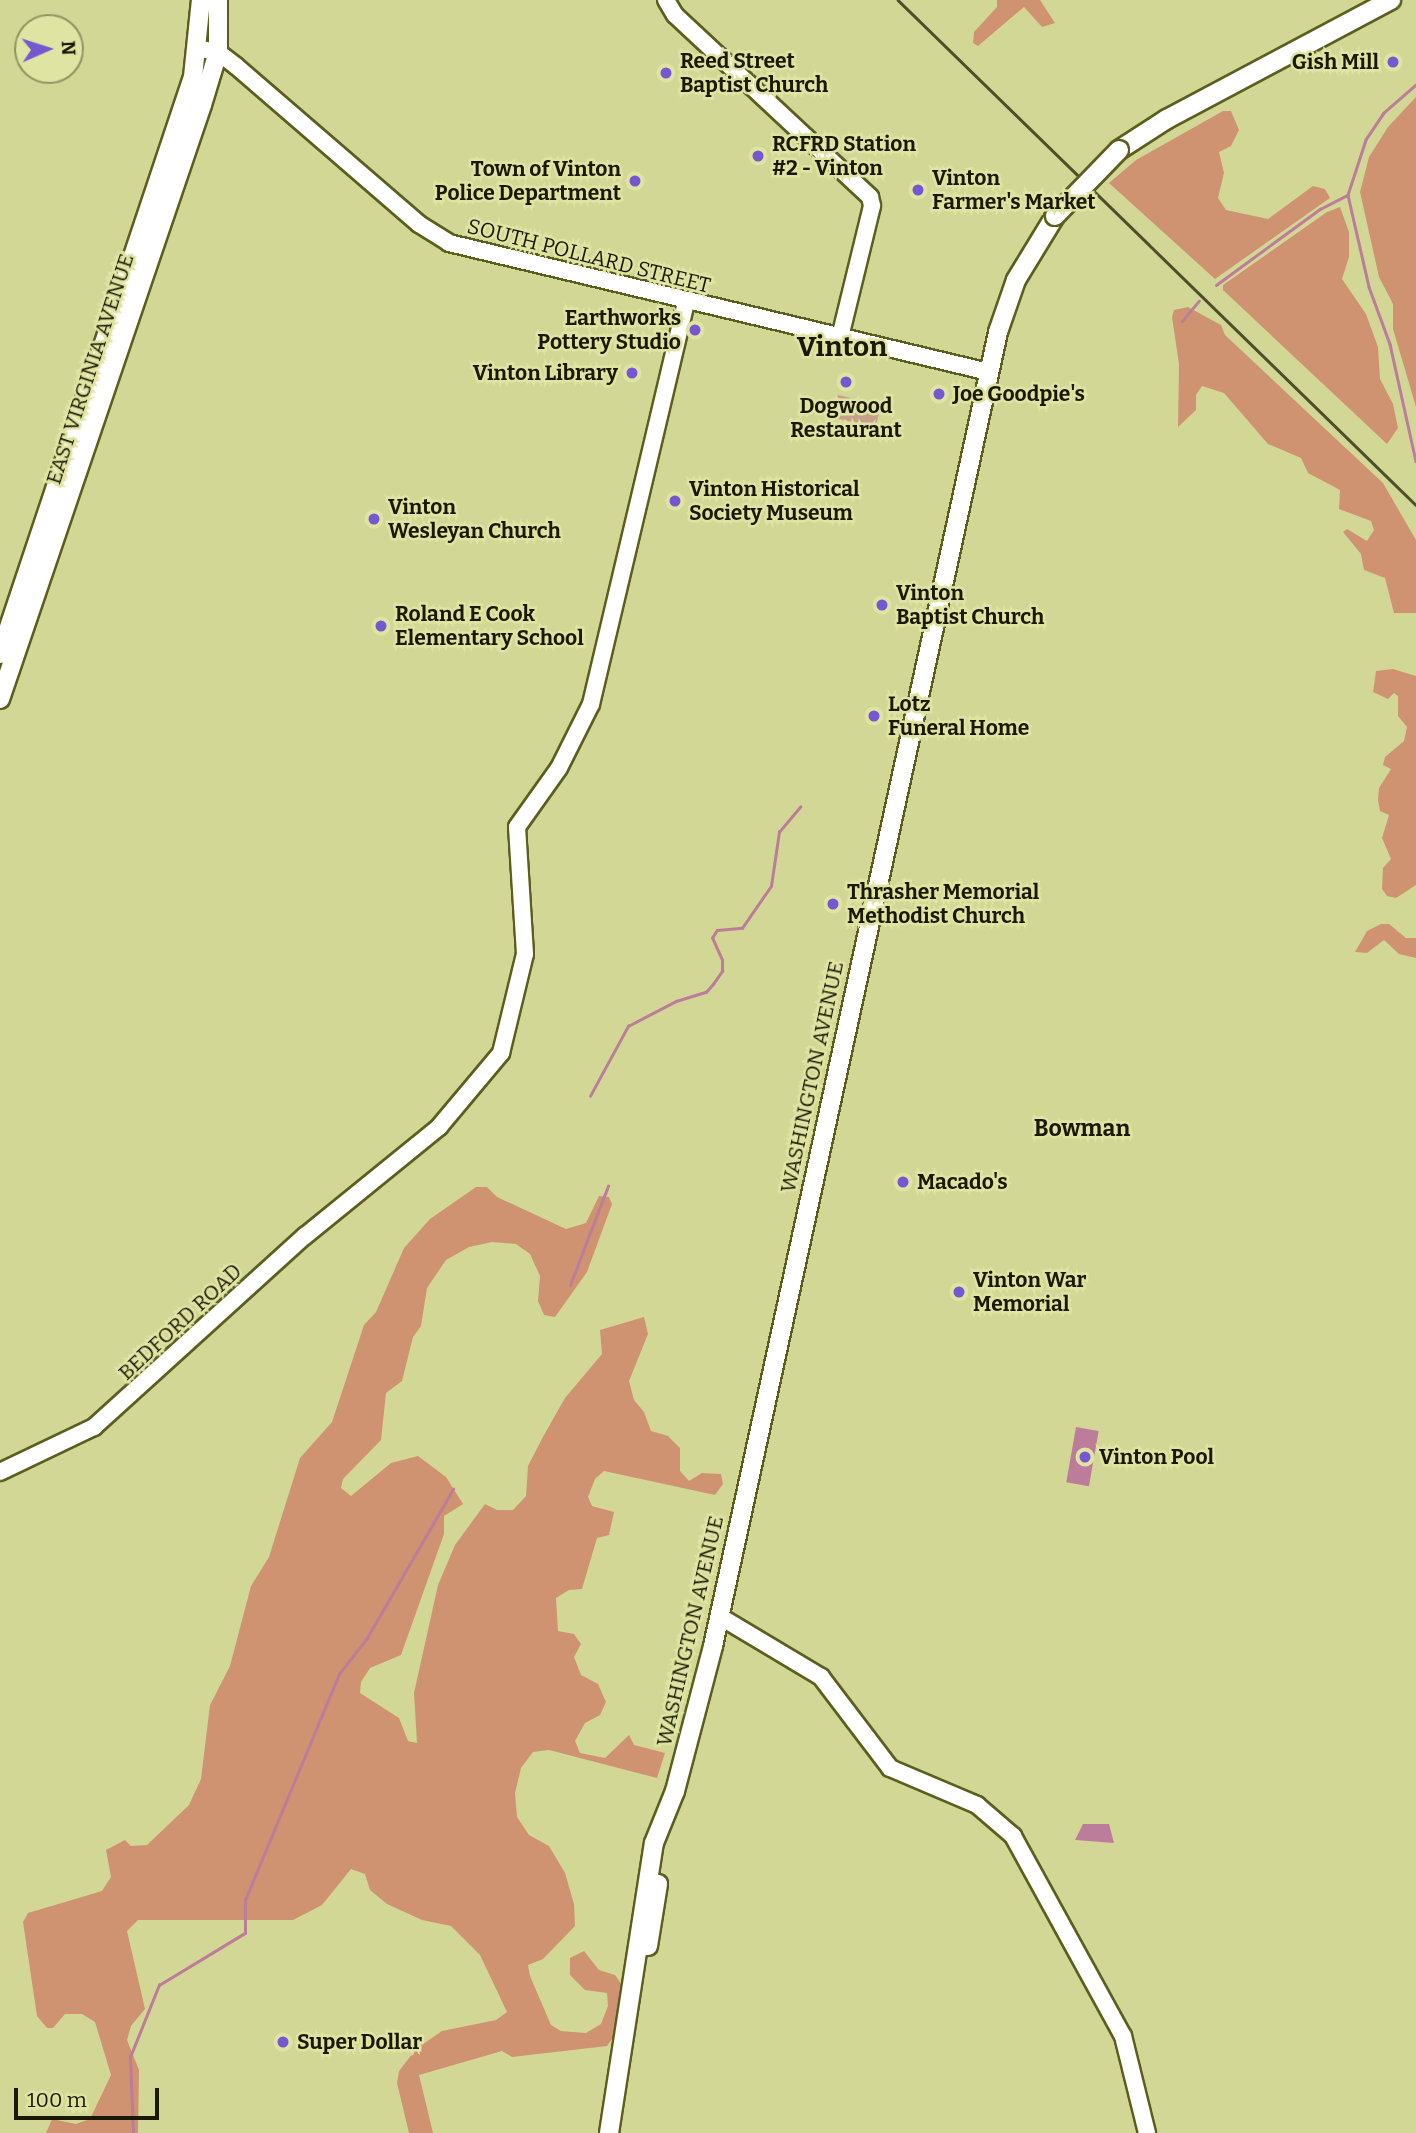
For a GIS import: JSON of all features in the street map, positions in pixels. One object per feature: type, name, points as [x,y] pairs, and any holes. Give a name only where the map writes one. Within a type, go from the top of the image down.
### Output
[{"type":"main road","points":[[201,0],[209,50]]},
{"type":"main road","points":[[209,50],[218,0]]},
{"type":"main road","name":"WASHINGTON AVENUE","points":[[609,2133],[649,1870],[675,1791],[719,1616],[989,372],[1011,292],[1055,216],[1119,150],[1167,119],[1391,0]]},
{"type":"main road","name":"EAST VIRGINIA AVENUE","points":[[0,654],[209,50]]},
{"type":"main road","name":"EAST VIRGINIA AVENUE","points":[[0,699],[45,577],[209,50]]},
{"type":"main road","name":"WASHINGTON AVENUE","points":[[620,2133],[675,1791]]},
{"type":"street","points":[[666,0],[676,15],[870,197],[872,206],[840,337]]},
{"type":"street","name":"SOUTH POLLARD STREET","points":[[209,50],[439,239],[686,301],[989,372]]},
{"type":"street","name":"BEDFORD ROAD","points":[[5,1470],[94,1427],[363,1187],[453,1113],[495,1063],[506,1040],[525,954],[517,827],[559,768],[592,704],[686,301]]},
{"type":"street","points":[[719,1616],[821,1677],[890,1768],[977,1805],[1013,1836],[1123,2036],[1147,2133]]},
{"type":"shaded area","points":[[997,0],[1040,0],[1055,23],[1042,27],[1024,7],[978,46],[973,43],[974,32],[997,7]]},
{"type":"shaded area","points":[[1416,97],[1416,407],[1393,329],[1393,304],[1379,277],[1360,192],[1369,157],[1388,127]]},
{"type":"shaded area","points":[[1223,111],[1231,111],[1239,130],[1231,146],[1219,152],[1224,173],[1218,198],[1226,210],[1268,219],[1313,186],[1325,189],[1330,198],[1215,279],[1109,183],[1136,160]]},
{"type":"shaded area","points":[[1340,207],[1349,232],[1349,257],[1342,279],[1366,314],[1378,347],[1380,379],[1393,404],[1398,428],[1387,444],[1223,290],[1223,285],[1327,212]]},
{"type":"shaded area","points":[[1188,307],[1221,325],[1225,335],[1383,483],[1416,540],[1416,613],[1394,613],[1385,578],[1364,570],[1361,554],[1343,532],[1347,529],[1367,541],[1374,530],[1371,521],[1339,509],[1340,490],[1308,473],[1301,458],[1268,444],[1224,393],[1202,386],[1196,395],[1196,410],[1178,427],[1179,364],[1172,317],[1174,310]]},
{"type":"shaded area","points":[[838,395],[881,405],[876,427],[833,417]]},
{"type":"shaded area","points":[[1393,669],[1416,676],[1416,885],[1396,898],[1387,896],[1382,889],[1383,868],[1391,859],[1382,838],[1389,815],[1380,811],[1378,800],[1379,788],[1391,769],[1383,765],[1385,757],[1404,741],[1407,727],[1398,716],[1398,696],[1394,693],[1388,699],[1373,692],[1376,671]]},
{"type":"shaded area","points":[[1381,924],[1389,924],[1406,938],[1416,938],[1416,958],[1399,954],[1384,940],[1367,953],[1355,952],[1367,931]]},
{"type":"shaded area","points":[[476,1187],[487,1187],[497,1197],[566,1229],[586,1223],[599,1196],[609,1197],[612,1204],[587,1272],[555,1317],[544,1315],[538,1301],[540,1276],[530,1254],[516,1244],[492,1242],[469,1247],[446,1260],[427,1288],[421,1326],[413,1337],[402,1381],[386,1393],[381,1440],[343,1479],[341,1488],[351,1496],[391,1463],[418,1456],[446,1477],[463,1504],[444,1516],[444,1534],[401,1655],[370,1668],[361,1682],[360,1693],[399,1718],[408,1741],[417,1743],[414,1693],[438,1585],[455,1545],[485,1504],[497,1510],[513,1510],[526,1496],[528,1466],[544,1435],[565,1398],[602,1354],[600,1330],[644,1317],[648,1334],[629,1381],[634,1400],[644,1412],[651,1431],[668,1436],[680,1448],[680,1471],[689,1481],[702,1473],[721,1474],[723,1484],[715,1495],[604,1471],[595,1479],[588,1497],[592,1506],[614,1512],[609,1535],[597,1538],[582,1589],[569,1590],[556,1598],[558,1631],[574,1634],[581,1644],[574,1657],[581,1675],[598,1684],[606,1702],[600,1715],[585,1723],[575,1741],[580,1753],[605,1758],[629,1735],[634,1745],[665,1753],[657,1778],[549,1750],[533,1752],[521,1768],[515,1793],[517,1817],[529,1835],[549,1846],[565,1873],[574,1904],[575,1926],[543,1959],[528,1965],[530,1976],[551,2025],[561,2031],[586,2033],[601,2024],[608,2006],[607,1993],[585,1990],[570,1975],[570,1958],[584,1951],[599,1970],[615,1975],[622,1985],[615,2035],[607,2046],[512,2057],[502,2051],[419,2075],[433,2133],[409,2133],[397,2083],[399,2071],[416,2049],[442,2031],[496,2020],[507,2012],[480,1955],[451,1926],[422,1920],[387,1904],[370,1890],[365,1874],[351,1869],[322,1905],[293,1920],[138,1920],[127,1931],[145,2009],[131,2026],[127,2040],[139,2070],[138,2133],[46,2133],[52,2119],[76,2124],[90,2119],[111,2075],[95,2022],[82,2014],[65,2014],[53,2028],[47,2028],[37,2016],[23,1922],[28,1913],[102,1891],[111,1877],[106,1850],[125,1840],[131,1846],[147,1845],[189,1805],[201,1779],[210,1705],[230,1666],[251,1586],[269,1557],[300,1458],[332,1422],[364,1325],[376,1312],[404,1248],[430,1219]]},
{"type":"shaded area","name":"Vinton Pool","points":[[1076,1427],[1099,1431],[1089,1486],[1066,1482]]},
{"type":"shaded area","points":[[1083,1824],[1109,1824],[1114,1843],[1075,1840]]},
{"type":"waterway","points":[[1416,85],[1384,113],[1366,140],[1348,195],[1369,287],[1390,344],[1416,461]]},
{"type":"waterway","points":[[1216,285],[1320,209],[1348,195]]},
{"type":"waterway","points":[[1182,321],[1199,301]]},
{"type":"waterway","points":[[590,1096],[628,1026],[676,1001],[706,992],[713,984],[722,971],[722,960],[712,938],[717,930],[742,928],[771,886],[779,832],[800,807]]},
{"type":"waterway","points":[[570,1285],[608,1186]]},
{"type":"waterway","points":[[133,2133],[130,2057],[159,1985],[245,1933],[245,1900],[339,1674],[367,1638],[453,1489]]},
{"type":"railway","points":[[898,0],[1416,505]]},
{"type":"place","name":"Gish Mill","points":[[1393,62]]},
{"type":"place","name":"Reed Street Baptist Church","points":[[666,73]]},
{"type":"place","name":"RCFRD Station #2 - Vinton","points":[[758,156]]},
{"type":"place","name":"Town of Vinton Police Department","points":[[635,181]]},
{"type":"place","name":"Vinton Farmer's Market","points":[[918,190]]},
{"type":"place","name":"Earthworks Pottery Studio","points":[[695,330]]},
{"type":"place","name":"Vinton Library","points":[[632,373]]},
{"type":"place","name":"Dogwood Restaurant","points":[[846,382]]},
{"type":"place","name":"Joe Goodpie's","points":[[939,394]]},
{"type":"place","name":"Vinton Historical Society Museum","points":[[675,501]]},
{"type":"place","name":"Vinton Wesleyan Church","points":[[374,519]]},
{"type":"place","name":"Vinton Baptist Church","points":[[882,605]]},
{"type":"place","name":"Roland E Cook Elementary School","points":[[381,626]]},
{"type":"place","name":"Lotz Funeral Home","points":[[874,716]]},
{"type":"place","name":"Thrasher Memorial Methodist Church","points":[[833,904]]},
{"type":"place","name":"Macado's","points":[[903,1182]]},
{"type":"place","name":"Vinton War Memorial","points":[[959,1292]]},
{"type":"place","name":"Vinton Pool","points":[[1085,1457]]},
{"type":"place","name":"Super Dollar","points":[[283,2042]]},
{"type":"district","name":"Vinton","points":[[842,347]]},
{"type":"district","name":"Bowman","points":[[1082,1128]]}]
